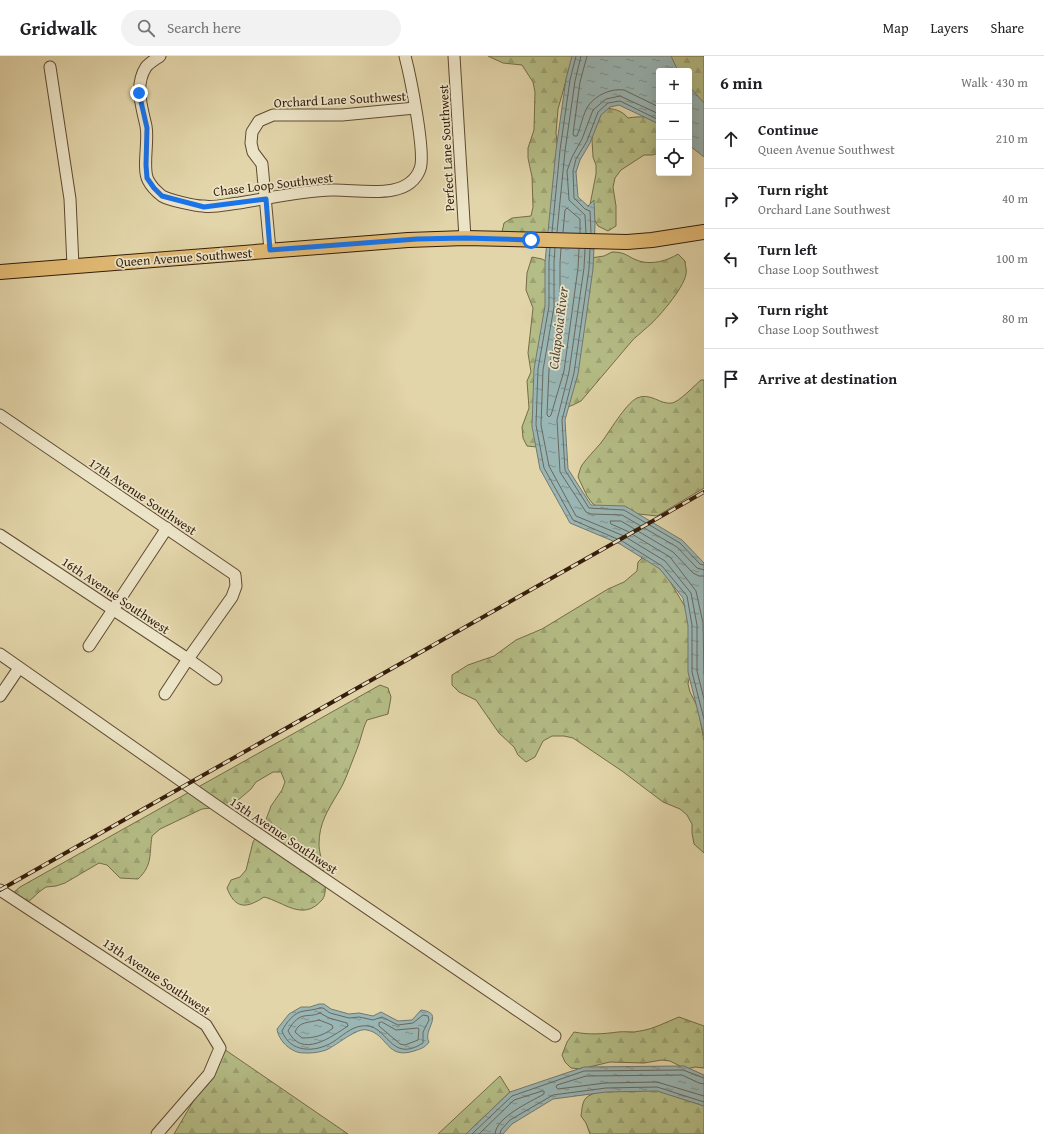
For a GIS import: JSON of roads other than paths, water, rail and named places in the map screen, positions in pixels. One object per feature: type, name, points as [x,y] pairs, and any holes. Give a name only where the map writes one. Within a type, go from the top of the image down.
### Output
[{"type":"main road","name":"Queen Avenue Southwest","points":[[0,272],[374,242],[465,238],[609,242],[652,240],[704,232]]},
{"type":"street","name":"Chase Loop Southwest","points":[[160,56],[147,67],[141,82],[139,93],[147,128],[147,178],[162,196],[204,207],[266,199],[299,192],[332,190],[385,192],[395,190],[413,180],[420,169],[422,155],[405,56]]},
{"type":"street","name":"Perfect Lane Southwest","points":[[454,56],[465,238]]},
{"type":"street","points":[[50,67],[70,199],[74,266]]},
{"type":"street","name":"Orchard Lane Southwest","points":[[270,250],[262,164],[253,152],[251,143],[252,132],[259,121],[273,115],[342,115],[415,108]]},
{"type":"street","name":"17th Avenue Southwest","points":[[0,415],[235,575],[236,586],[232,597],[188,659]]},
{"type":"street","points":[[90,646],[167,528]]},
{"type":"street","name":"16th Avenue Southwest","points":[[0,535],[216,679]]},
{"type":"street","name":"15th Avenue Southwest","points":[[0,654],[217,806],[555,1036]]},
{"type":"street","points":[[165,694],[188,659]]},
{"type":"street","points":[[0,696],[19,668]]},
{"type":"street","name":"13th Avenue Southwest","points":[[0,890],[206,1025],[220,1048],[209,1074],[157,1134]]},
{"type":"water","name":"Calapooia River","points":[[572,56],[671,56],[677,68],[656,68],[656,123],[619,105],[610,107],[601,115],[576,172],[578,197],[588,206],[594,200],[595,225],[593,269],[578,374],[565,420],[568,469],[591,505],[625,506],[682,540],[704,563],[704,736],[688,672],[688,625],[683,598],[660,569],[620,544],[570,523],[540,469],[532,426],[534,369],[545,306],[545,262],[556,150],[566,79]]},
{"type":"water","points":[[692,89],[704,103],[704,157],[692,147]]},
{"type":"water","points":[[324,1004],[331,1009],[349,1014],[359,1013],[373,1016],[381,1012],[398,1021],[412,1020],[421,1010],[428,1012],[433,1018],[428,1032],[429,1042],[424,1047],[414,1051],[405,1053],[398,1052],[392,1049],[374,1032],[363,1030],[352,1034],[324,1051],[306,1053],[293,1050],[282,1040],[277,1029],[289,1014],[301,1007],[310,1007]]},
{"type":"water","points":[[684,1066],[704,1075],[704,1106],[657,1091],[606,1092],[553,1099],[512,1124],[503,1134],[466,1134],[510,1092],[584,1067]]},
{"type":"railway","points":[[0,890],[704,492]]}]
